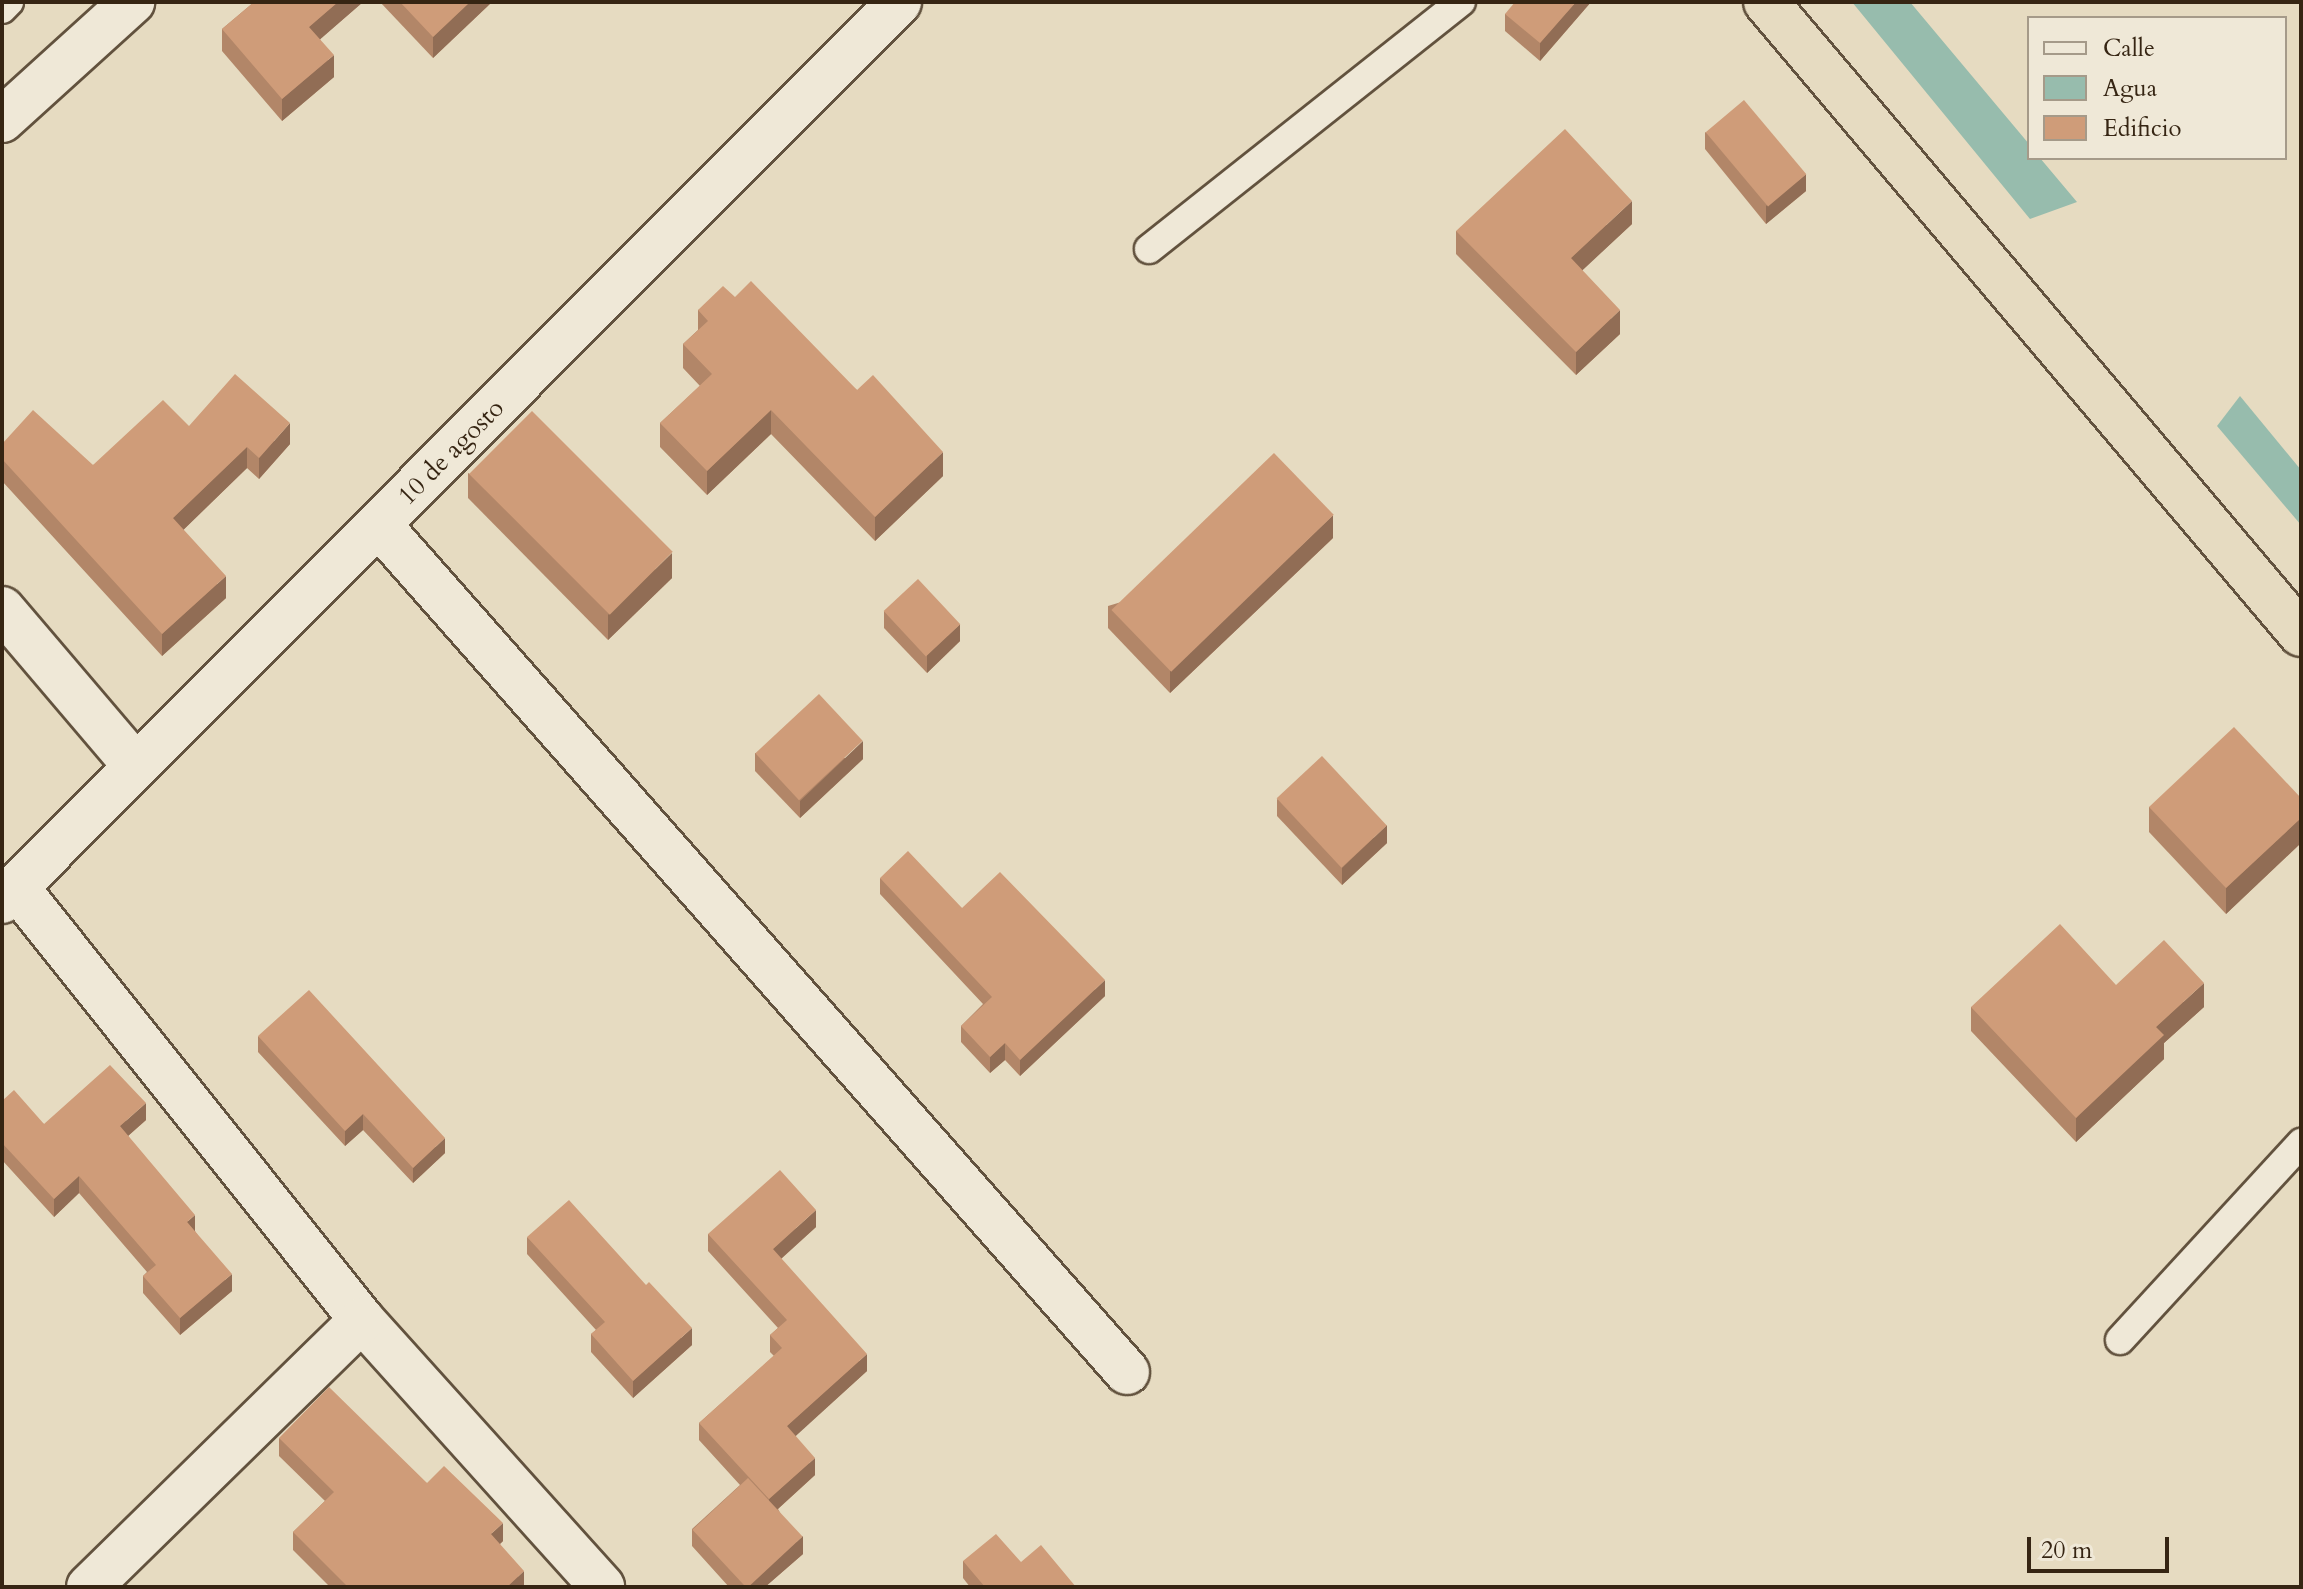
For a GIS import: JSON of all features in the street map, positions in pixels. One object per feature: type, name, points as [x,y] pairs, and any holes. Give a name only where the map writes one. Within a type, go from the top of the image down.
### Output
[{"type":"highway","points":[[1766,2],[2301,634]]},
{"type":"street","points":[[2,120],[132,2]]},
{"type":"street","name":"10 de agosto","points":[[9,894],[896,3]]},
{"type":"street","points":[[379,525],[1127,1372]]},
{"type":"street","points":[[2,609],[135,765]]},
{"type":"street","points":[[9,894],[362,1320],[602,1587]]},
{"type":"street","points":[[89,1587],[362,1320]]},
{"type":"lane","points":[[2,9],[9,2]]},
{"type":"lane","points":[[1149,249],[1461,2]]},
{"type":"lane","points":[[2120,1340],[2301,1143]]},
{"type":"water","points":[[1852,2],[1910,2],[2027,142],[2027,160],[2042,160],[2077,202],[2030,219]]},
{"type":"water","points":[[2240,396],[2301,470],[2301,525],[2217,426]]},
{"type":"building","points":[[254,2],[338,2],[309,27],[334,55],[282,99],[222,29]]},
{"type":"building","points":[[400,2],[470,2],[433,37]]},
{"type":"building","points":[[1515,2],[1576,2],[1540,43],[1505,14]]},
{"type":"building","points":[[1744,100],[1806,174],[1768,206],[1706,132]]},
{"type":"building","points":[[1565,129],[1632,201],[1571,258],[1620,310],[1576,352],[1456,231]]},
{"type":"building","points":[[751,281],[857,390],[873,375],[943,452],[875,517],[771,410],[707,471],[660,423],[712,374],[683,344],[708,321],[698,310],[723,286],[735,297]]},
{"type":"building","points":[[235,374],[290,423],[259,458],[247,447],[173,518],[226,576],[162,634],[2,459],[2,444],[33,410],[93,465],[163,400],[189,426]]},
{"type":"building","points":[[532,411],[673,552],[610,615],[469,474]]},
{"type":"building","points":[[1274,453],[1334,515],[1171,672],[1111,610]]},
{"type":"building","points":[[918,579],[960,624],[926,656],[884,611]]},
{"type":"building","points":[[819,694],[863,741],[799,800],[755,753]]},
{"type":"building","points":[[2234,727],[2301,798],[2301,818],[2226,888],[2149,807]]},
{"type":"building","points":[[1322,756],[1387,825],[1341,868],[1277,798]]},
{"type":"building","points":[[908,851],[962,908],[1000,872],[1105,980],[1020,1060],[1005,1043],[990,1057],[961,1026],[992,997],[880,878]]},
{"type":"building","points":[[2060,924],[2116,985],[2164,940],[2204,983],[2156,1027],[2164,1035],[2076,1118],[1971,1007]]},
{"type":"building","points":[[309,990],[445,1138],[413,1168],[363,1114],[345,1131],[258,1036]]},
{"type":"building","points":[[110,1065],[146,1103],[120,1126],[195,1215],[187,1222],[232,1274],[180,1318],[143,1276],[156,1265],[79,1176],[54,1199],[2,1143],[2,1101],[14,1090],[44,1124]]},
{"type":"building","points":[[780,1170],[816,1210],[773,1249],[867,1354],[787,1426],[815,1458],[769,1499],[699,1423],[782,1348],[770,1335],[787,1320],[708,1234]]},
{"type":"building","points":[[569,1200],[646,1285],[649,1282],[692,1328],[633,1381],[591,1334],[605,1322],[527,1237]]},
{"type":"building","points":[[329,1387],[427,1483],[444,1466],[503,1523],[491,1534],[524,1571],[507,1587],[348,1587],[293,1532],[334,1492],[279,1438]]},
{"type":"building","points":[[748,1478],[803,1537],[746,1587],[692,1530]]},
{"type":"building","points":[[996,1534],[1021,1562],[1041,1545],[1076,1587],[985,1587],[963,1561]]}]
